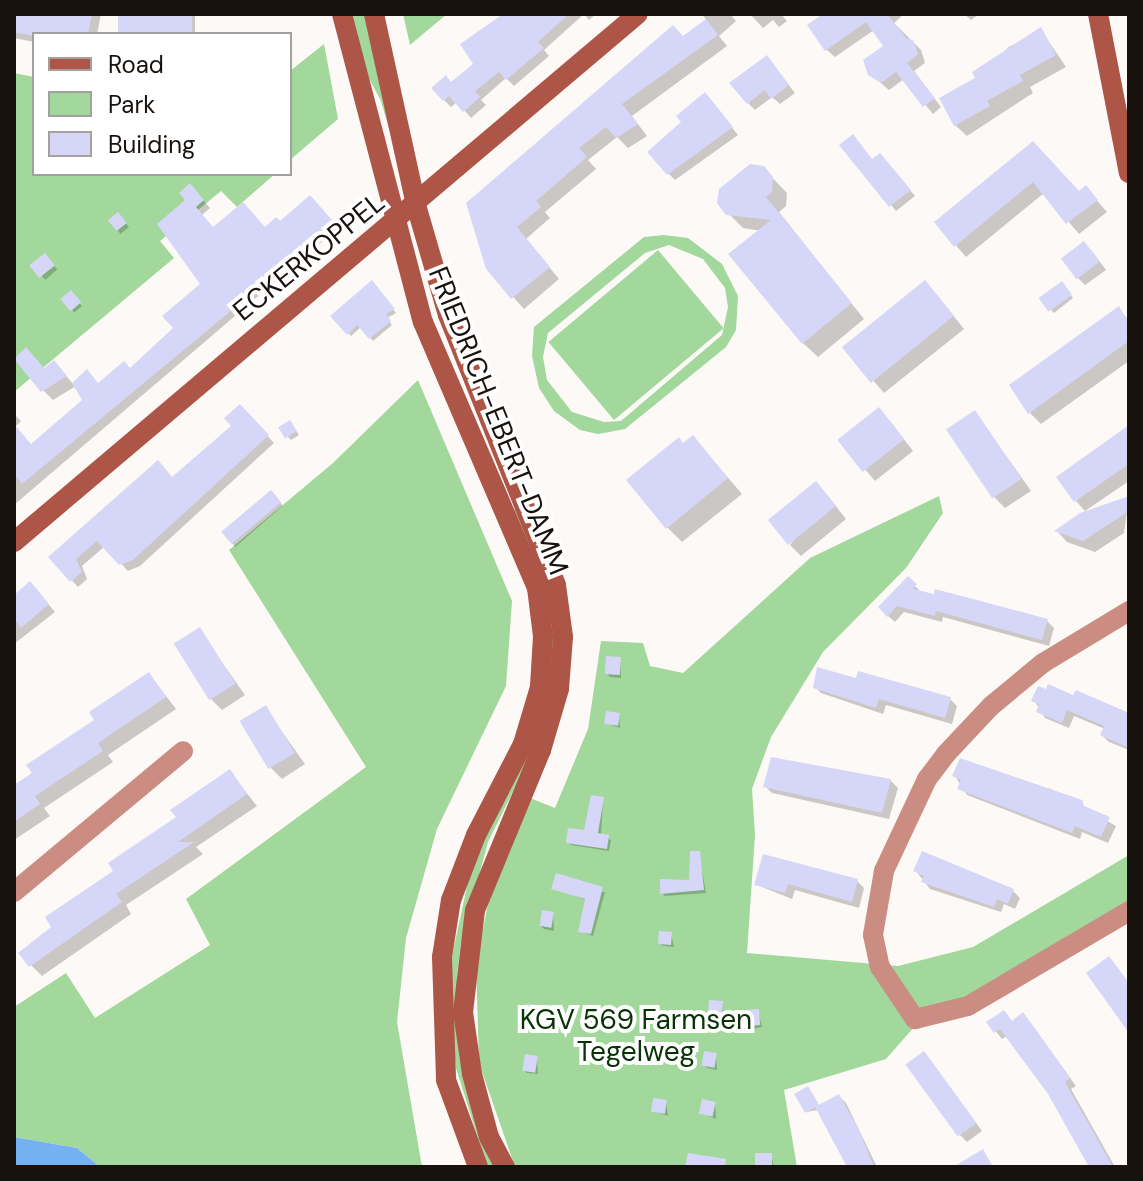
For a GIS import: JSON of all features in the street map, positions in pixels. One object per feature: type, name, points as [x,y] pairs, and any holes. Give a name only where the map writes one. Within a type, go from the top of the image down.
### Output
[{"type":"main road","name":"FRIEDRICH-EBERT-DAMM","points":[[342,14],[423,322],[537,588],[543,636],[540,687],[523,744],[476,835],[451,900],[442,957],[446,1080],[478,1167]]},
{"type":"main road","name":"FRIEDRICH-EBERT-DAMM","points":[[374,14],[416,205],[448,315],[556,585],[563,637],[559,689],[541,750],[475,910],[463,1012],[472,1074],[489,1137],[505,1167]]},
{"type":"main road","name":"ECKERKOPPEL","points":[[14,542],[395,223],[638,14]]},
{"type":"main road","points":[[1098,14],[1108,86],[1129,173]]},
{"type":"main road","points":[[377,154],[413,181],[435,188]]},
{"type":"street","points":[[1129,611],[1043,663],[991,706],[946,754],[927,779],[884,871],[873,935],[880,967],[915,1019],[968,1006],[1129,911]]},
{"type":"street","points":[[14,892],[183,751]]},
{"type":"green space","points":[[350,14],[365,14],[397,157],[381,101],[364,69]]},
{"type":"green space","points":[[403,14],[447,14],[410,45]]},
{"type":"green space","points":[[324,44],[338,119],[292,158],[292,69]]},
{"type":"green space","points":[[14,73],[32,77],[32,176],[273,176],[237,207],[221,191],[160,241],[174,258],[14,392]]},
{"type":"green space","points":[[664,235],[688,238],[722,264],[738,296],[736,330],[726,347],[625,429],[598,434],[580,430],[554,411],[539,388],[532,356],[534,327],[644,237]],"holes":[[[669,245],[703,259],[725,288],[728,307],[722,335],[621,421],[604,422],[572,412],[547,380],[543,357],[548,333],[645,253]]]},
{"type":"green space","points":[[658,250],[724,328],[614,420],[548,342]]},
{"type":"green space","points":[[418,380],[512,601],[506,686],[437,829],[406,938],[397,1022],[422,1167],[100,1167],[77,1148],[14,1137],[14,1007],[66,973],[95,1018],[210,945],[186,899],[366,767],[229,550],[333,463]]},
{"type":"green space","name":"KGV 569 Farmsen Tegelweg","points":[[939,496],[943,513],[906,568],[823,652],[771,737],[752,789],[755,835],[747,953],[898,966],[973,947],[1129,855],[1129,921],[915,1026],[886,1059],[784,1090],[797,1167],[515,1167],[479,1063],[476,963],[490,894],[530,798],[555,808],[588,729],[601,641],[643,643],[650,666],[683,673],[810,558]]},
{"type":"green space","points":[[519,507],[555,646],[536,745],[488,842],[461,942],[457,976],[495,1167],[487,1167],[456,1068],[450,1023],[452,956],[469,877],[549,672],[514,510]]},
{"type":"water","points":[[14,1137],[77,1148],[100,1167],[14,1167]]},
{"type":"building","points":[[14,14],[92,14],[88,32],[32,32],[32,36],[14,32]]},
{"type":"building","points":[[118,14],[192,14],[192,32],[118,32]]},
{"type":"building","points":[[503,14],[569,14],[538,42],[544,48],[506,80],[499,72],[475,91],[480,97],[463,112],[449,96],[443,101],[431,88],[446,75],[451,82],[473,64],[460,44]]},
{"type":"building","points":[[823,14],[887,14],[907,39],[913,40],[918,54],[907,63],[935,98],[923,107],[896,72],[881,83],[868,75],[863,60],[883,46],[866,22],[825,51],[807,25]]},
{"type":"building","points":[[706,19],[718,35],[622,104],[638,124],[616,138],[606,127],[579,148],[587,157],[536,201],[541,207],[517,227],[550,267],[511,299],[486,269],[466,203],[673,25],[683,36]]},
{"type":"building","points":[[1041,27],[1056,55],[1020,75],[1023,81],[987,101],[990,106],[954,126],[939,98],[975,78],[972,72]]},
{"type":"building","points":[[767,55],[789,85],[771,99],[765,90],[747,104],[729,83]]},
{"type":"building","points":[[705,92],[733,127],[667,175],[647,152],[681,122],[676,116]]},
{"type":"building","points":[[853,134],[872,159],[880,153],[911,190],[889,207],[839,145]]},
{"type":"building","points":[[1033,141],[1079,191],[1086,185],[1098,200],[1066,224],[1033,182],[954,247],[934,222]]},
{"type":"building","points":[[750,164],[764,166],[773,177],[772,192],[766,197],[852,303],[802,344],[728,254],[771,220],[726,215],[717,203],[719,189]]},
{"type":"building","points":[[190,183],[204,200],[196,207],[213,227],[243,202],[265,227],[276,217],[280,221],[310,195],[332,220],[244,300],[22,484],[14,474],[14,424],[31,444],[82,400],[72,383],[87,369],[98,383],[124,361],[130,368],[173,328],[162,316],[200,284],[157,224],[185,200],[179,193]]},
{"type":"building","points":[[118,212],[127,223],[117,231],[108,220]]},
{"type":"building","points":[[1084,241],[1100,262],[1076,279],[1061,258]]},
{"type":"building","points":[[45,253],[55,266],[39,278],[29,265]]},
{"type":"building","points":[[372,280],[395,309],[386,314],[391,321],[369,339],[357,325],[347,335],[330,316]]},
{"type":"building","points":[[925,280],[954,316],[871,383],[842,347]]},
{"type":"building","points":[[1062,281],[1072,295],[1049,312],[1039,298]]},
{"type":"building","points":[[71,290],[81,302],[71,311],[60,299]]},
{"type":"building","points":[[1119,306],[1129,323],[1129,341],[1028,414],[1009,385]]},
{"type":"building","points":[[26,347],[44,368],[54,360],[67,376],[41,392],[14,359]]},
{"type":"building","points":[[240,404],[269,435],[133,560],[119,565],[97,541],[76,559],[82,572],[70,582],[48,557],[158,460],[172,477],[231,426],[224,418]]},
{"type":"building","points":[[879,407],[904,439],[862,472],[837,440]]},
{"type":"building","points":[[975,410],[1021,479],[992,498],[946,430]]},
{"type":"building","points":[[290,420],[297,431],[285,438],[278,427]]},
{"type":"building","points":[[1129,425],[1129,464],[1074,502],[1056,477]]},
{"type":"building","points":[[693,435],[728,478],[666,529],[626,480],[679,437],[683,443]]},
{"type":"building","points":[[816,481],[836,506],[788,545],[768,520]]},
{"type":"building","points":[[271,490],[281,502],[231,544],[221,532]]},
{"type":"building","points":[[1129,496],[1129,511],[1083,541],[1054,531],[1080,513]]},
{"type":"building","points":[[908,576],[917,584],[913,589],[934,594],[935,589],[1048,619],[1042,640],[936,611],[935,616],[897,606],[887,617],[878,607]]},
{"type":"building","points":[[30,581],[49,604],[21,628],[14,618],[14,595]]},
{"type":"building","points":[[200,627],[236,684],[209,700],[174,643]]},
{"type":"building","points":[[606,656],[621,657],[620,675],[605,674]]},
{"type":"building","points":[[817,667],[856,678],[858,671],[951,697],[945,718],[879,699],[876,708],[813,688]]},
{"type":"building","points":[[149,672],[166,697],[98,743],[103,751],[35,796],[40,804],[14,822],[14,785],[32,773],[26,765],[94,720],[89,712]]},
{"type":"building","points":[[1048,684],[1073,695],[1076,690],[1129,713],[1129,748],[1100,735],[1104,726],[1067,710],[1062,723],[1036,712],[1039,704],[1031,701],[1038,686],[1046,689]]},
{"type":"building","points":[[266,705],[295,753],[268,769],[239,721]]},
{"type":"building","points":[[606,711],[620,713],[618,726],[604,724]]},
{"type":"building","points":[[771,757],[891,779],[882,813],[763,787]]},
{"type":"building","points":[[960,758],[1082,800],[1084,806],[1110,817],[1101,837],[1075,826],[1072,833],[957,789],[961,780],[952,776]]},
{"type":"building","points":[[230,769],[247,794],[178,842],[194,842],[116,894],[122,902],[29,967],[18,953],[51,927],[45,917],[113,871],[108,863],[176,817],[170,810]]},
{"type":"building","points":[[591,795],[604,797],[598,833],[609,835],[607,849],[566,843],[568,828],[584,830]]},
{"type":"building","points":[[690,851],[700,851],[704,890],[660,894],[660,879],[689,880]]},
{"type":"building","points":[[922,851],[1014,889],[1008,904],[997,899],[994,907],[921,882],[924,876],[913,871]]},
{"type":"building","points":[[763,854],[858,879],[852,902],[788,884],[785,893],[754,885]]},
{"type":"building","points":[[556,873],[603,887],[591,934],[578,932],[585,899],[551,889]]},
{"type":"building","points":[[542,910],[554,912],[551,928],[539,926]]},
{"type":"building","points":[[659,931],[672,932],[671,945],[658,944]]},
{"type":"building","points":[[1109,956],[1129,983],[1129,1033],[1086,973]]},
{"type":"building","points":[[709,1000],[723,1001],[722,1015],[708,1014]]},
{"type":"building","points":[[525,1004],[538,1005],[537,1018],[524,1017]]},
{"type":"building","points":[[759,1009],[760,1025],[746,1026],[745,1010]]},
{"type":"building","points":[[1004,1010],[1012,1021],[1023,1012],[1070,1078],[1065,1082],[1113,1167],[1089,1167],[1048,1094],[1000,1029],[994,1033],[986,1022]]},
{"type":"building","points":[[704,1051],[717,1053],[714,1068],[702,1066]]},
{"type":"building","points":[[924,1051],[976,1123],[958,1137],[905,1065]]},
{"type":"building","points":[[525,1054],[538,1056],[535,1073],[522,1071]]},
{"type":"building","points":[[808,1086],[819,1105],[805,1113],[794,1094]]},
{"type":"building","points":[[839,1094],[859,1130],[874,1167],[847,1167],[815,1107]]},
{"type":"building","points":[[653,1098],[667,1100],[665,1114],[651,1112]]},
{"type":"building","points":[[702,1099],[716,1102],[713,1117],[699,1114]]},
{"type":"building","points":[[983,1149],[993,1167],[953,1167]]},
{"type":"building","points":[[688,1153],[726,1159],[725,1167],[685,1167]]},
{"type":"building","points":[[755,1153],[772,1153],[772,1166],[755,1166]]}]
